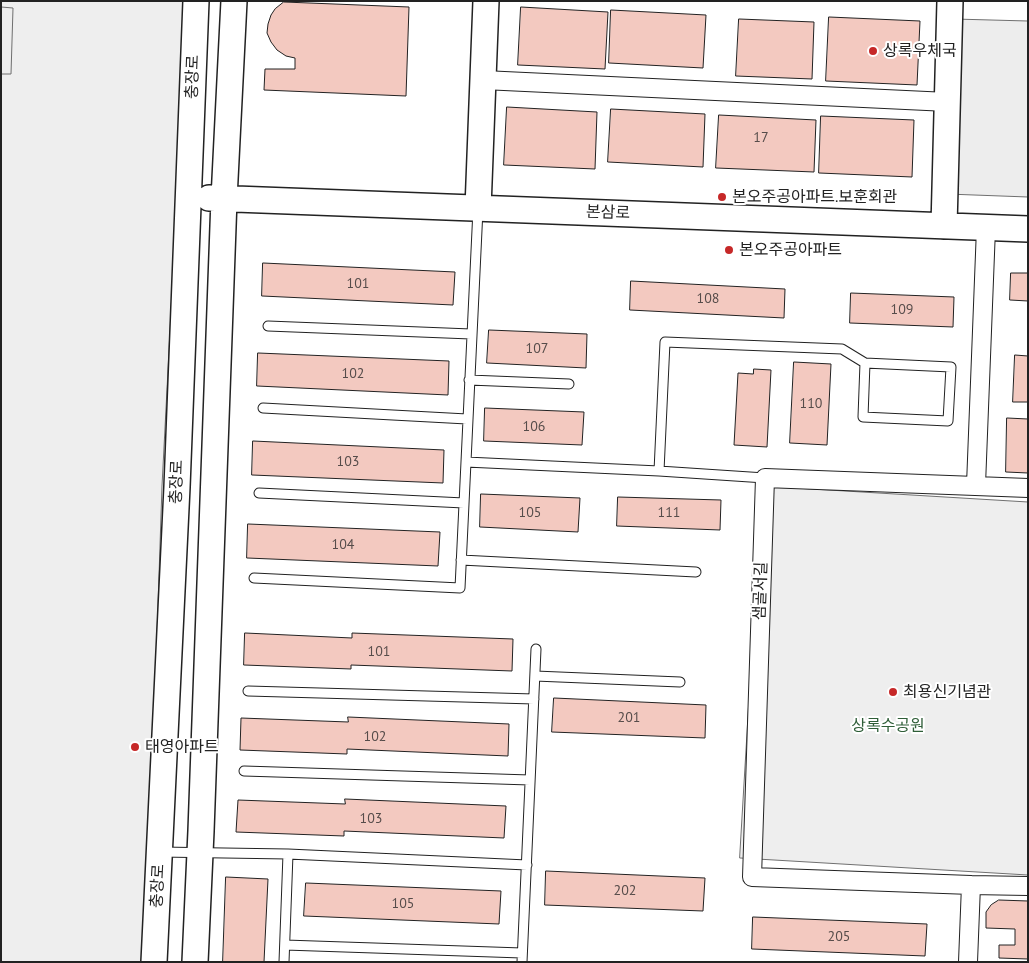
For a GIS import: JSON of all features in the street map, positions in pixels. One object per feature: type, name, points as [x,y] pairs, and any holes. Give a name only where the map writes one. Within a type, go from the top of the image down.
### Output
[{"type":"street","name":"충장로","points":[[154,962],[177,496],[196,1]]},
{"type":"street","points":[[194,962],[200,853],[224,199],[234,1]]},
{"type":"street","points":[[478,208],[486,1]]},
{"type":"street","points":[[944,226],[950,1]]},
{"type":"street","points":[[483,80],[948,102]]},
{"type":"street","name":"본삼로","points":[[189,197],[1028,229]]},
{"type":"street","points":[[976,485],[986,228]]},
{"type":"street","points":[[764,478],[1028,488]]},
{"type":"street","name":"샘골서길","points":[[764,478],[752,877],[971,885]]},
{"type":"street","points":[[968,962],[971,885],[1028,886]]},
{"type":"lane","points":[[254,578],[460,588],[478,208]]},
{"type":"lane","points":[[268,326],[471,334]]},
{"type":"lane","points":[[659,471],[665,342],[842,349],[866,363],[950,367],[948,421],[863,417],[866,363]]},
{"type":"lane","points":[[469,380],[569,384]]},
{"type":"lane","points":[[263,408],[468,419]]},
{"type":"lane","points":[[466,462],[764,478]]},
{"type":"lane","points":[[259,493],[464,503]]},
{"type":"lane","points":[[461,560],[696,572]]},
{"type":"lane","points":[[285,944],[522,957],[536,650]]},
{"type":"lane","points":[[535,676],[680,682]]},
{"type":"lane","points":[[248,691],[534,699]]},
{"type":"lane","points":[[244,770],[530,780]]},
{"type":"lane","points":[[160,852],[288,854],[527,865]]},
{"type":"lane","points":[[284,962],[288,854]]},
{"type":"green space","points":[[1,1],[187,1],[162,486],[146,962],[1,962]]},
{"type":"green space","name":"상록수공원","points":[[762,486],[1028,502],[1028,875],[740,858]]},
{"type":"shaded area","points":[[1,7],[13,8],[11,74],[1,74]]},
{"type":"shaded area","points":[[954,19],[1028,21],[1028,197],[947,194]]},
{"type":"building","points":[[284,2],[409,7],[406,96],[264,90],[265,69],[295,69],[295,58],[286,56],[277,50],[267,33],[271,15]]},
{"type":"building","points":[[521,7],[608,12],[605,69],[518,65]]},
{"type":"building","points":[[611,10],[706,15],[703,68],[609,63]]},
{"type":"building","name":"상록우체국","points":[[829,17],[920,21],[917,85],[826,81]]},
{"type":"building","points":[[739,19],[814,22],[812,79],[736,76]]},
{"type":"building","points":[[507,107],[597,112],[595,169],[504,165]]},
{"type":"building","points":[[611,109],[705,114],[703,167],[608,162]]},
{"type":"building","points":[[719,115],[816,120],[814,172],[716,168]]},
{"type":"building","points":[[821,116],[914,120],[912,177],[819,173]]},
{"type":"building","points":[[263,263],[455,272],[453,305],[262,296]]},
{"type":"building","points":[[1011,273],[1028,273],[1028,301],[1010,300]]},
{"type":"building","points":[[631,281],[785,289],[784,318],[630,310]]},
{"type":"building","points":[[851,293],[954,297],[953,327],[850,323]]},
{"type":"building","points":[[489,330],[587,334],[586,368],[487,363]]},
{"type":"building","points":[[258,353],[449,361],[448,395],[257,386]]},
{"type":"building","points":[[1015,355],[1028,356],[1028,402],[1013,402]]},
{"type":"building","points":[[794,362],[831,364],[827,445],[790,443]]},
{"type":"building","points":[[754,369],[771,370],[767,447],[734,445],[738,373],[753,374]]},
{"type":"building","points":[[485,408],[584,412],[582,445],[484,441]]},
{"type":"building","points":[[1007,418],[1028,419],[1028,473],[1006,472]]},
{"type":"building","points":[[253,441],[444,450],[443,483],[252,475]]},
{"type":"building","points":[[481,494],[580,498],[578,532],[480,527]]},
{"type":"building","points":[[618,497],[721,500],[720,530],[617,526]]},
{"type":"building","points":[[248,524],[440,532],[438,566],[247,558]]},
{"type":"building","points":[[245,633],[352,638],[352,633],[513,639],[512,671],[351,665],[351,669],[244,665]]},
{"type":"building","points":[[554,698],[706,705],[705,738],[552,732]]},
{"type":"building","points":[[348,717],[509,724],[508,756],[347,749],[347,754],[240,750],[241,718],[348,722]]},
{"type":"building","points":[[345,799],[506,806],[504,838],[344,831],[344,836],[236,832],[238,800],[345,804]]},
{"type":"building","points":[[546,871],[705,878],[703,911],[545,905]]},
{"type":"building","points":[[226,877],[268,879],[264,962],[223,962]]},
{"type":"building","points":[[306,883],[501,891],[499,924],[304,916]]},
{"type":"building","points":[[999,900],[1028,901],[1028,959],[999,958],[999,945],[1015,945],[1015,929],[986,928],[986,912],[991,905]]},
{"type":"building","points":[[753,917],[927,924],[925,956],[752,949]]},
{"type":"place","name":"상록우체국","points":[[873,51]]},
{"type":"place","name":"본오주공아파트.보훈회관","points":[[722,197]]},
{"type":"place","name":"본오주공아파트","points":[[729,250]]},
{"type":"place","name":"최용신기념관","points":[[893,692]]},
{"type":"place","name":"태영아파트","points":[[135,747]]}]
